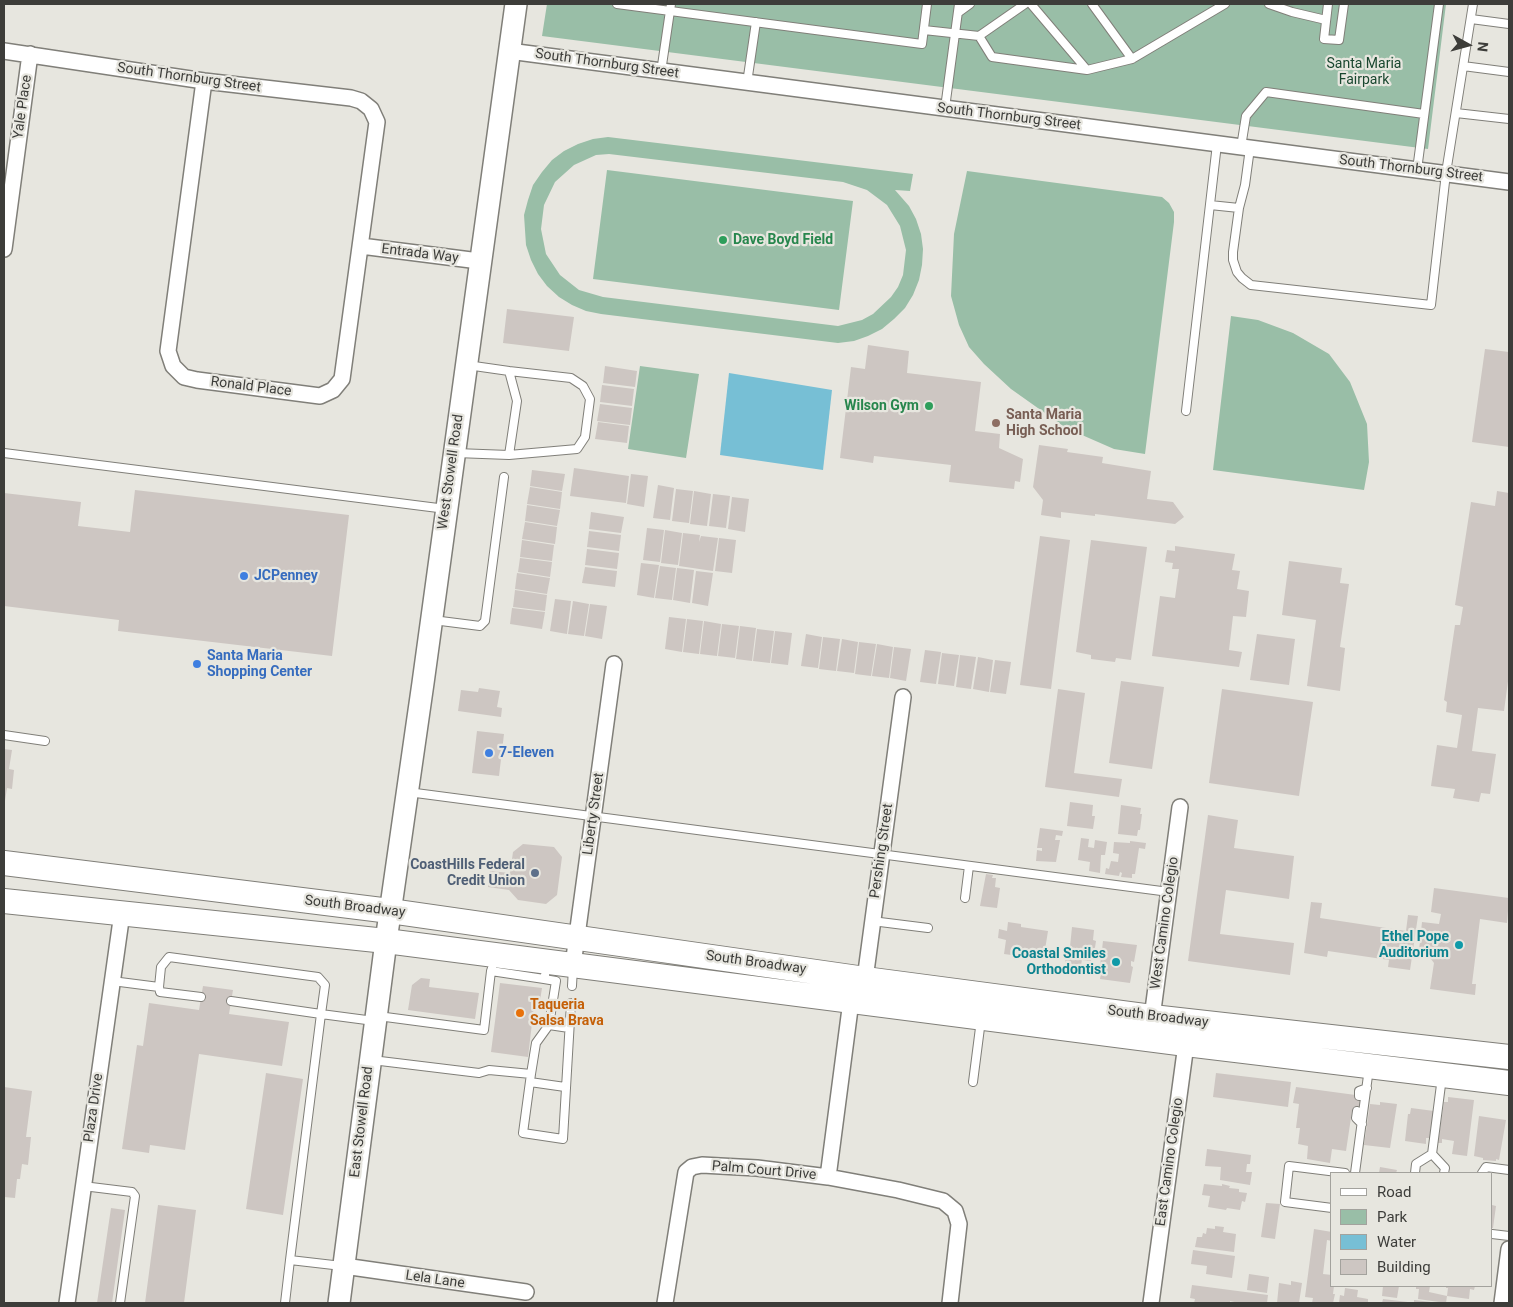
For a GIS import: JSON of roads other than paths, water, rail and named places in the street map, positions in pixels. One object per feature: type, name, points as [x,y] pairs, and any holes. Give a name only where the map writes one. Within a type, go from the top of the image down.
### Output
[{"type":"main road","name":"West Stowell Road","points":[[386,941],[516,4]]},
{"type":"main road","name":"South Broadway","points":[[4,863],[390,911],[864,979],[1150,1028],[1186,1044],[1368,1077],[1442,1074],[1509,1083]]},
{"type":"main road","name":"South Broadway","points":[[4,901],[386,941],[492,963],[572,975],[851,1002],[981,1018],[1150,1028],[1189,1020],[1509,1057]]},
{"type":"main road","name":"East Stowell Road","points":[[339,1303],[386,941]]},
{"type":"street","name":"South Thornburg Street","points":[[4,51],[204,81],[351,98],[361,101],[371,109]]},
{"type":"street","name":"South Thornburg Street","points":[[509,51],[1509,182]]},
{"type":"street","name":"Yale Place","points":[[4,249],[30,54]]},
{"type":"street","name":"Ronald Place","points":[[204,81],[168,351],[173,366],[184,377],[197,380],[320,396],[333,390],[342,379],[377,122],[371,109]]},
{"type":"street","name":"Entrada Way","points":[[361,246],[479,261]]},
{"type":"street","name":"Liberty Street","points":[[572,975],[614,664]]},
{"type":"street","name":"Pershing Street","points":[[851,1002],[864,979],[903,698]]},
{"type":"street","name":"West Camino Colegio","points":[[1150,1028],[1180,807]]},
{"type":"street","name":"Plaza Drive","points":[[67,1303],[122,913]]},
{"type":"street","name":"Palm Court Drive","points":[[828,1177],[851,1002]]},
{"type":"street","name":"East Camino Colegio","points":[[1151,1303],[1189,1020]]},
{"type":"street","name":"Palm Court Drive","points":[[665,1303],[686,1172],[692,1167],[702,1166],[757,1168],[828,1177],[898,1190],[943,1201],[955,1211],[959,1224],[950,1303]]},
{"type":"street","points":[[1502,1303],[1509,1248]]},
{"type":"street","name":"Lela Lane","points":[[344,1266],[526,1292]]},
{"type":"lane","points":[[616,4],[671,8],[756,22],[922,44],[927,4]]},
{"type":"lane","points":[[945,108],[959,8],[970,4]]},
{"type":"lane","points":[[924,30],[979,36],[1025,4]]},
{"type":"lane","points":[[1032,4],[1086,70]]},
{"type":"lane","points":[[1092,4],[1132,59]]},
{"type":"lane","points":[[979,36],[992,57],[1086,70],[1132,59],[1225,4]]},
{"type":"lane","points":[[1269,4],[1326,20]]},
{"type":"lane","points":[[1328,4],[1324,39],[1339,40],[1344,4]]},
{"type":"lane","points":[[1417,170],[1439,4]]},
{"type":"lane","points":[[1424,114],[1266,92],[1246,116],[1245,185],[1239,208],[1233,260],[1237,272],[1242,278],[1251,285],[1431,305],[1446,173],[1473,4]]},
{"type":"lane","points":[[661,72],[671,8]]},
{"type":"lane","points":[[1471,19],[1509,24]]},
{"type":"lane","points":[[747,83],[756,22]]},
{"type":"lane","points":[[1463,66],[1509,72]]},
{"type":"lane","points":[[1456,114],[1509,119]]},
{"type":"lane","points":[[1186,411],[1218,144]]},
{"type":"lane","points":[[1210,205],[1239,208]]},
{"type":"lane","points":[[454,453],[509,455],[577,449],[585,437],[590,399],[583,386],[571,378],[509,372],[465,365]]},
{"type":"lane","points":[[509,372],[517,400],[509,455]]},
{"type":"lane","points":[[4,453],[446,509]]},
{"type":"lane","points":[[431,620],[480,626],[485,621],[504,476]]},
{"type":"lane","points":[[4,735],[45,741]]},
{"type":"lane","points":[[406,792],[1169,892]]},
{"type":"lane","points":[[965,898],[969,866]]},
{"type":"lane","points":[[872,921],[928,928]]},
{"type":"lane","points":[[201,997],[160,992],[161,966],[169,957],[318,977],[325,985],[285,1303]]},
{"type":"lane","points":[[231,1001],[321,1014],[484,1030],[492,963]]},
{"type":"lane","points":[[545,970],[556,981],[549,1025],[536,1042],[523,1133],[563,1139],[571,1003]]},
{"type":"lane","points":[[112,981],[159,987]]},
{"type":"lane","points":[[973,1082],[981,1018]]},
{"type":"lane","points":[[549,1025],[569,1028]]},
{"type":"lane","points":[[370,1060],[479,1073],[489,1070],[566,1087]]},
{"type":"lane","points":[[1432,1154],[1442,1074]]},
{"type":"lane","points":[[1359,1096],[1359,1091],[1368,1077]]},
{"type":"lane","points":[[1355,1172],[1368,1077]]},
{"type":"lane","points":[[1357,1112],[1356,1118],[1362,1124]]},
{"type":"lane","points":[[1415,1172],[1416,1164],[1432,1154]]},
{"type":"lane","points":[[1432,1154],[1445,1168],[1444,1172]]},
{"type":"lane","points":[[1330,1208],[1285,1202],[1288,1166],[1337,1172]]},
{"type":"lane","points":[[1483,1172],[1486,1167],[1509,1170]]},
{"type":"lane","points":[[83,1186],[132,1192],[135,1196],[120,1303]]},
{"type":"lane","points":[[1493,1234],[1509,1236]]},
{"type":"lane","points":[[290,1260],[344,1266]]},
{"type":"water","points":[[729,373],[832,390],[823,470],[720,455]]},
{"type":"place","name":"Dave Boyd Field","points":[[723,240]]},
{"type":"place","name":"Wilson Gym","points":[[929,406]]},
{"type":"place","name":"Santa Maria High School","points":[[996,423]]},
{"type":"place","name":"JCPenney","points":[[244,576]]},
{"type":"place","name":"Santa Maria Shopping Center","points":[[197,664]]},
{"type":"place","name":"7-Eleven","points":[[489,753]]},
{"type":"place","name":"CoastHills Federal Credit Union","points":[[535,873]]},
{"type":"place","name":"Ethel Pope Auditorium","points":[[1459,945]]},
{"type":"place","name":"Coastal Smiles Orthodontist","points":[[1116,962]]},
{"type":"place","name":"Taqueria Salsa Brava","points":[[520,1013]]},
{"type":"park label","name":"Santa Maria Fairpark","points":[[1364,72]]}]
